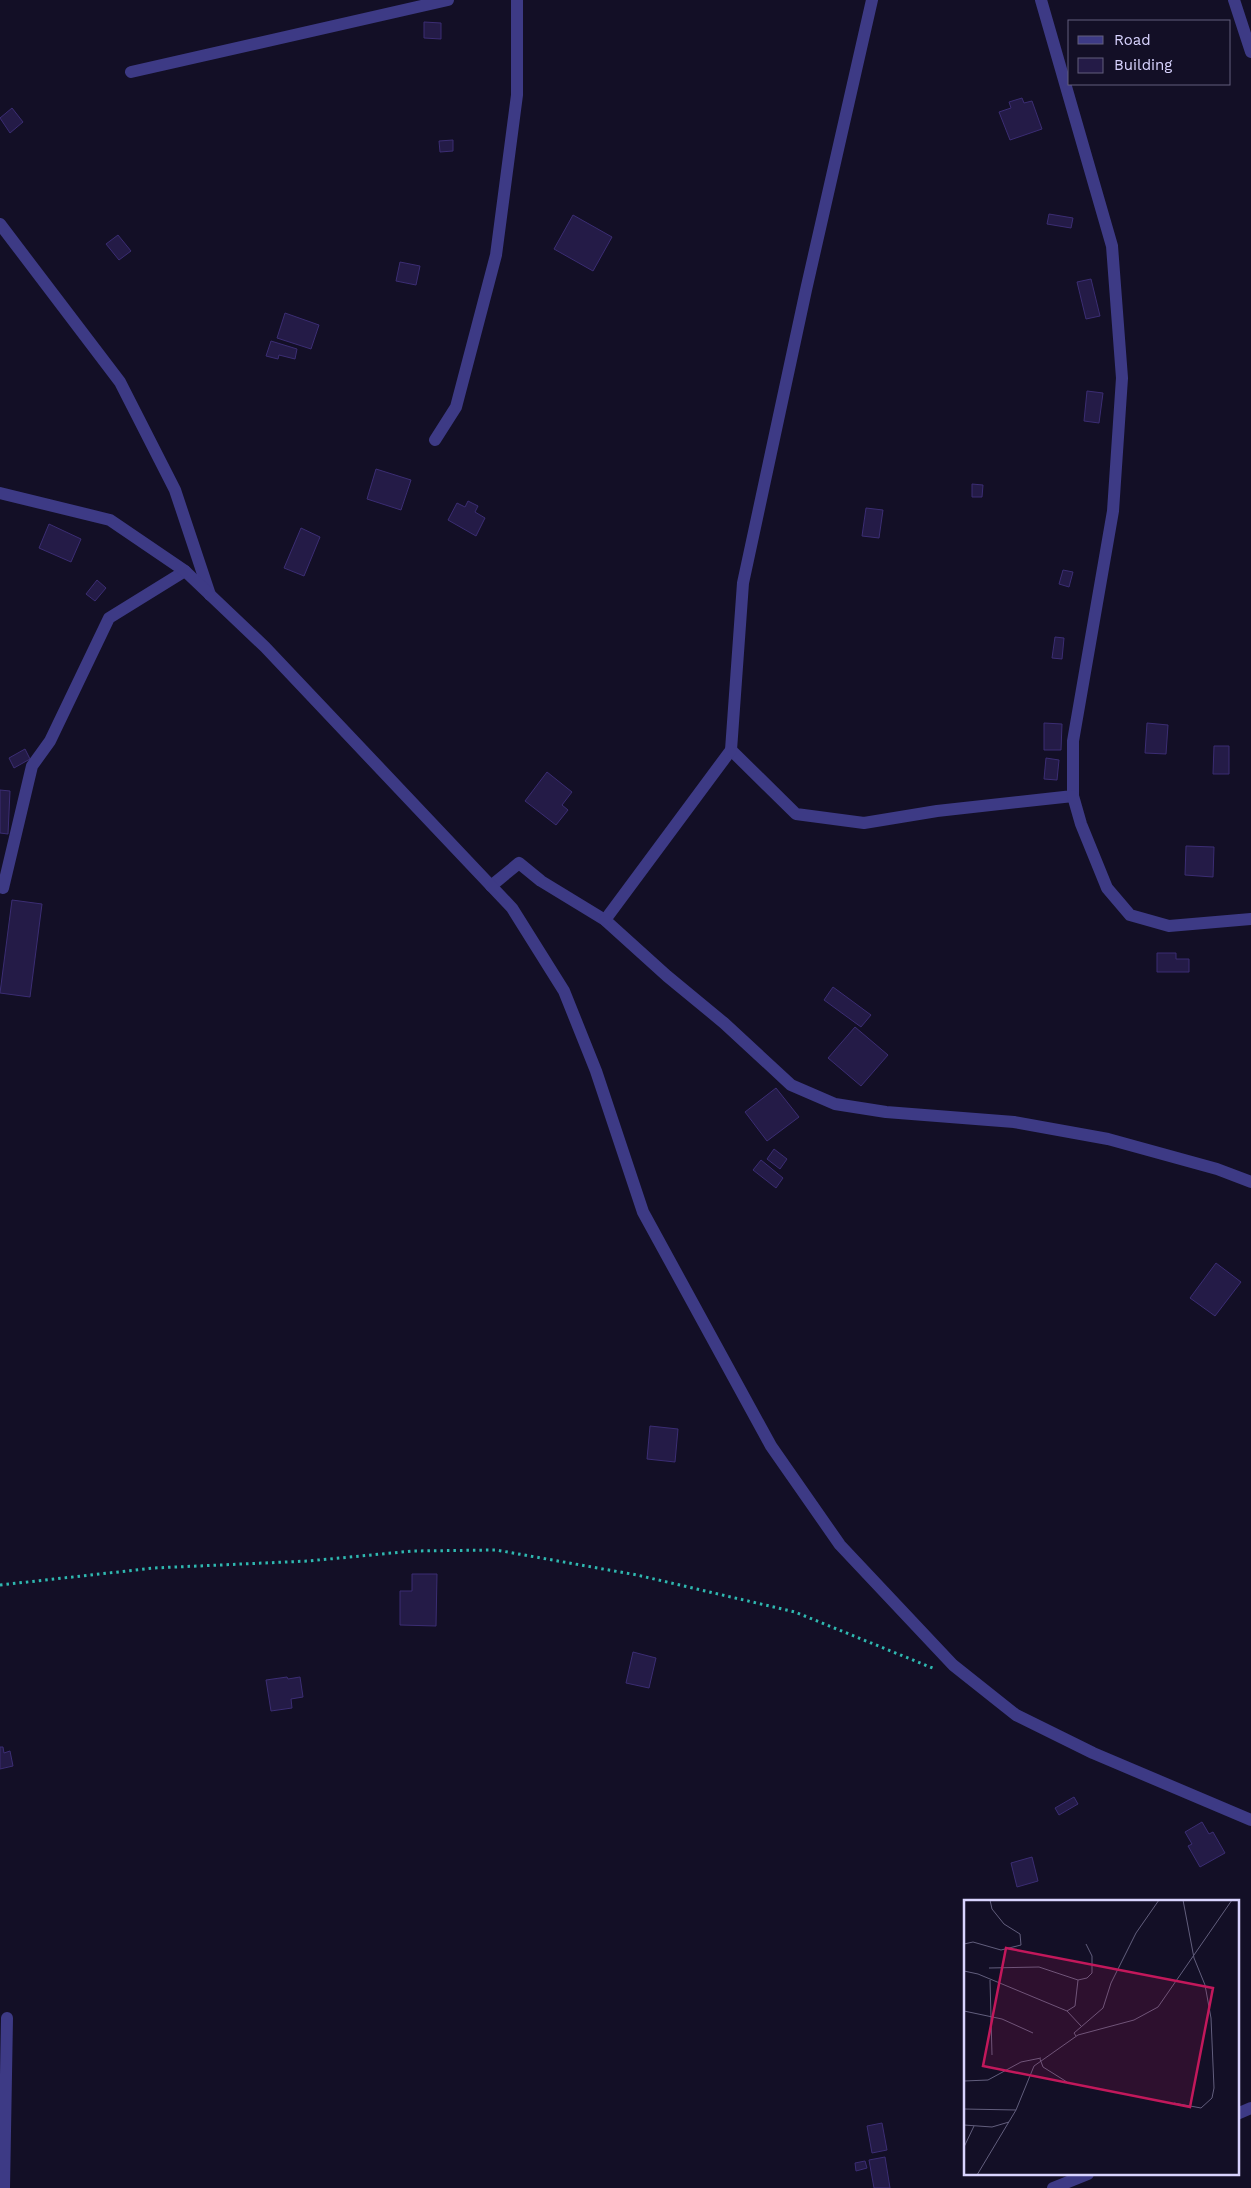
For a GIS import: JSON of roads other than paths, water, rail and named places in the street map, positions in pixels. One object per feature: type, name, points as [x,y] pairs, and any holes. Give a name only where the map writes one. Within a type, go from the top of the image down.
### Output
[{"type":"street","points":[[131,72],[448,0]]},
{"type":"street","points":[[435,440],[456,407],[496,255],[517,95],[517,0]]},
{"type":"street","points":[[606,920],[731,750],[743,583],[806,290],[872,0]]},
{"type":"street","points":[[1042,0],[1112,246],[1122,378],[1113,511],[1073,741],[1073,796],[1081,824],[1107,888],[1130,915],[1169,926],[1251,919]]},
{"type":"street","points":[[1234,0],[1251,52]]},
{"type":"street","points":[[0,224],[120,382],[175,490],[210,595]]},
{"type":"street","points":[[0,493],[110,520],[185,571],[265,647],[512,908],[564,991],[596,1072],[643,1212],[771,1446],[840,1545],[953,1665],[1016,1715],[1093,1753],[1251,1820]]},
{"type":"street","points":[[3,888],[32,766],[50,741],[86,670],[109,618],[185,571]]},
{"type":"street","points":[[731,750],[796,814],[864,823],[937,811],[1073,796]]},
{"type":"street","points":[[491,886],[519,863],[541,881],[606,920],[667,976],[724,1023],[791,1085],[835,1104],[886,1112],[1014,1122],[1099,1137],[1217,1169],[1251,1182]]},
{"type":"street","points":[[4,2188],[7,2018]]},
{"type":"street","points":[[1238,2114],[1251,2108]]},
{"type":"street","points":[[1053,2188],[1083,2176]]}]
